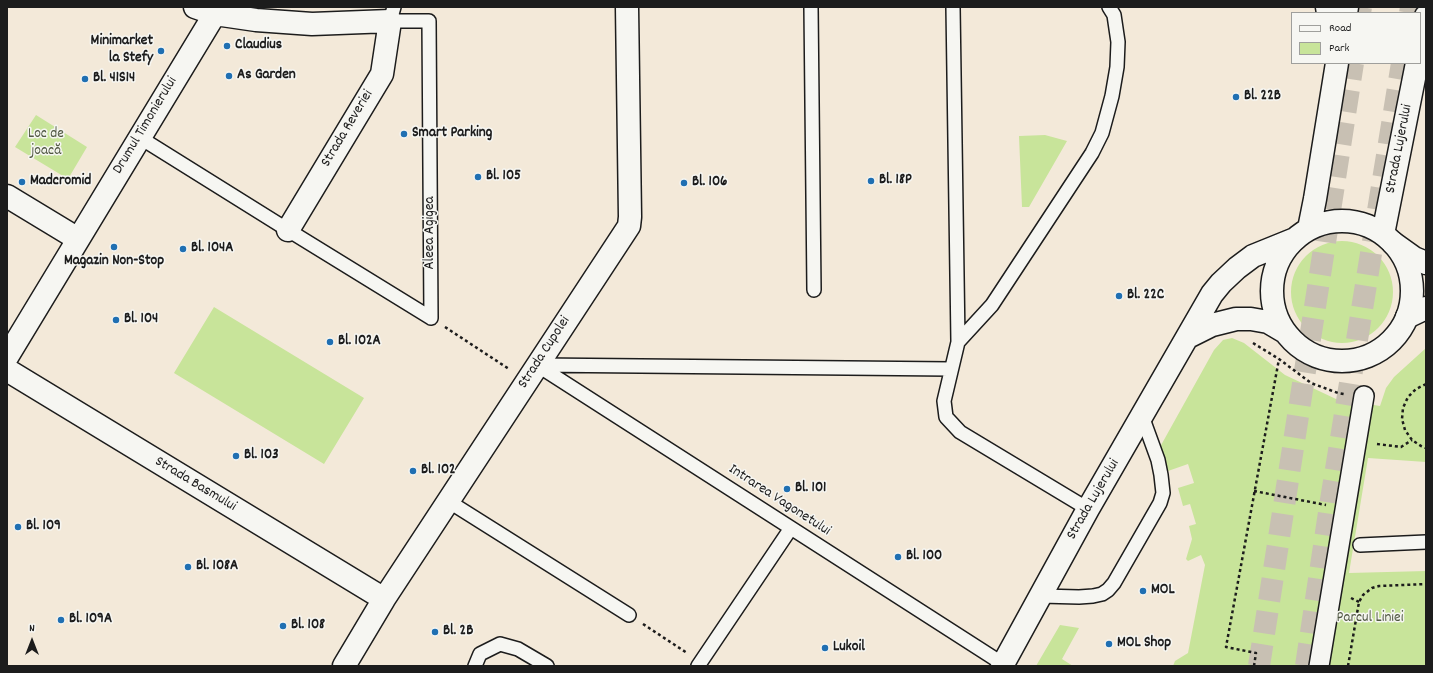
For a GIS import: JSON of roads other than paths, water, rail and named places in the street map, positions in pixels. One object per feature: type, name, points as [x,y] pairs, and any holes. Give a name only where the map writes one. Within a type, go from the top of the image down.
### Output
[{"type":"street","name":"Strada Cupolei","points":[[344,666],[384,600],[628,226],[630,217],[627,7]]},
{"type":"street","name":"Aleea Agigea","points":[[210,9],[256,20],[306,16],[392,14]]},
{"type":"street","name":"Drumul Timonierului","points":[[7,357],[140,137],[210,9]]},
{"type":"street","name":"Strada Reveriei","points":[[288,230],[382,74],[392,14]]},
{"type":"street","points":[[1421,42],[1426,16]]},
{"type":"street","points":[[1302,234],[1315,199],[1336,64]]},
{"type":"street","name":"Strada Lujerului","points":[[1388,238],[1417,64]]},
{"type":"street","points":[[7,196],[78,239]]},
{"type":"street","points":[[1388,238],[1403,255],[1411,280],[1411,302],[1420,315],[1385,346],[1369,356],[1351,360],[1332,360],[1314,355],[1298,346],[1285,332],[1276,314],[1272,294],[1276,267],[1282,255],[1302,234],[1327,222],[1347,221],[1366,225],[1388,238],[1414,258],[1426,263]]},
{"type":"street","name":"Strada Lujerului","points":[[1002,665],[1088,509],[1212,294],[1237,268],[1253,256],[1302,234]]},
{"type":"street","points":[[1188,336],[1212,325],[1236,319],[1251,319],[1268,322],[1285,332]]},
{"type":"street","name":"Strada Basmului","points":[[7,370],[384,600]]},
{"type":"street","points":[[1319,666],[1364,396]]},
{"type":"lane","points":[[811,7],[814,290]]},
{"type":"lane","points":[[953,7],[958,342],[950,369],[944,401],[946,417],[960,432],[1088,509]]},
{"type":"lane","points":[[958,342],[992,305],[1092,153],[1102,133],[1112,96],[1118,42],[1114,15],[1109,7]]},
{"type":"lane","name":"Aleea Agigea","points":[[288,230],[431,318],[430,21],[392,14]]},
{"type":"lane","points":[[140,137],[288,230]]},
{"type":"lane","points":[[532,373],[950,369]]},
{"type":"lane","name":"Intrarea Vagonetului","points":[[532,373],[791,528],[1002,665]]},
{"type":"lane","points":[[1040,596],[1093,596],[1102,594],[1108,590],[1114,583],[1160,503],[1163,489],[1162,475],[1142,416]]},
{"type":"lane","points":[[448,501],[629,615]]},
{"type":"lane","points":[[700,664],[791,528]]},
{"type":"lane","points":[[1360,545],[1426,542]]},
{"type":"lane","points":[[475,666],[480,654],[500,644],[518,648],[546,666]]},
{"type":"tunnel","points":[[1360,12],[1361,7]]},
{"type":"tunnel","points":[[1410,12],[1411,7]]},
{"type":"tunnel","points":[[1259,666],[1353,64]]},
{"type":"tunnel","points":[[1306,666],[1330,506],[1402,64]]},
{"type":"place","name":"Claudius","points":[[227,46]]},
{"type":"place","name":"Minimarket la Stefy","points":[[161,51]]},
{"type":"place","name":"As Garden","points":[[229,76]]},
{"type":"place","name":"Bl. 41S14","points":[[85,79]]},
{"type":"place","name":"Bl. 22B","points":[[1236,97]]},
{"type":"place","name":"Smart Parking","points":[[404,134]]},
{"type":"place","name":"Bl. 105","points":[[478,177]]},
{"type":"place","name":"Bl. 18P","points":[[871,181]]},
{"type":"place","name":"Madcromid","points":[[22,182]]},
{"type":"place","name":"Bl. 106","points":[[684,183]]},
{"type":"place","name":"Magazin Non-Stop","points":[[114,247]]},
{"type":"place","name":"Bl. 104A","points":[[183,249]]},
{"type":"place","name":"Bl. 22C","points":[[1119,296]]},
{"type":"place","name":"Bl. 104","points":[[116,320]]},
{"type":"place","name":"Bl. 102A","points":[[330,342]]},
{"type":"place","name":"Bl. 103","points":[[236,456]]},
{"type":"place","name":"Bl. 102","points":[[413,471]]},
{"type":"place","name":"Bl. 101","points":[[787,489]]},
{"type":"place","name":"Bl. 109","points":[[18,527]]},
{"type":"place","name":"Bl. 100","points":[[898,557]]},
{"type":"place","name":"Bl. 108A","points":[[188,567]]},
{"type":"place","name":"MOL","points":[[1143,591]]},
{"type":"place","name":"Bl. 109A","points":[[61,620]]},
{"type":"place","name":"Bl. 108","points":[[283,626]]},
{"type":"place","name":"Bl. 2B","points":[[435,632]]},
{"type":"place","name":"MOL Shop","points":[[1109,644]]},
{"type":"place","name":"Lukoil","points":[[825,648]]},
{"type":"park label","name":"Loc de joacă","points":[[46,144]]},
{"type":"park label","name":"Parcul Liniei","points":[[1370,619]]}]
